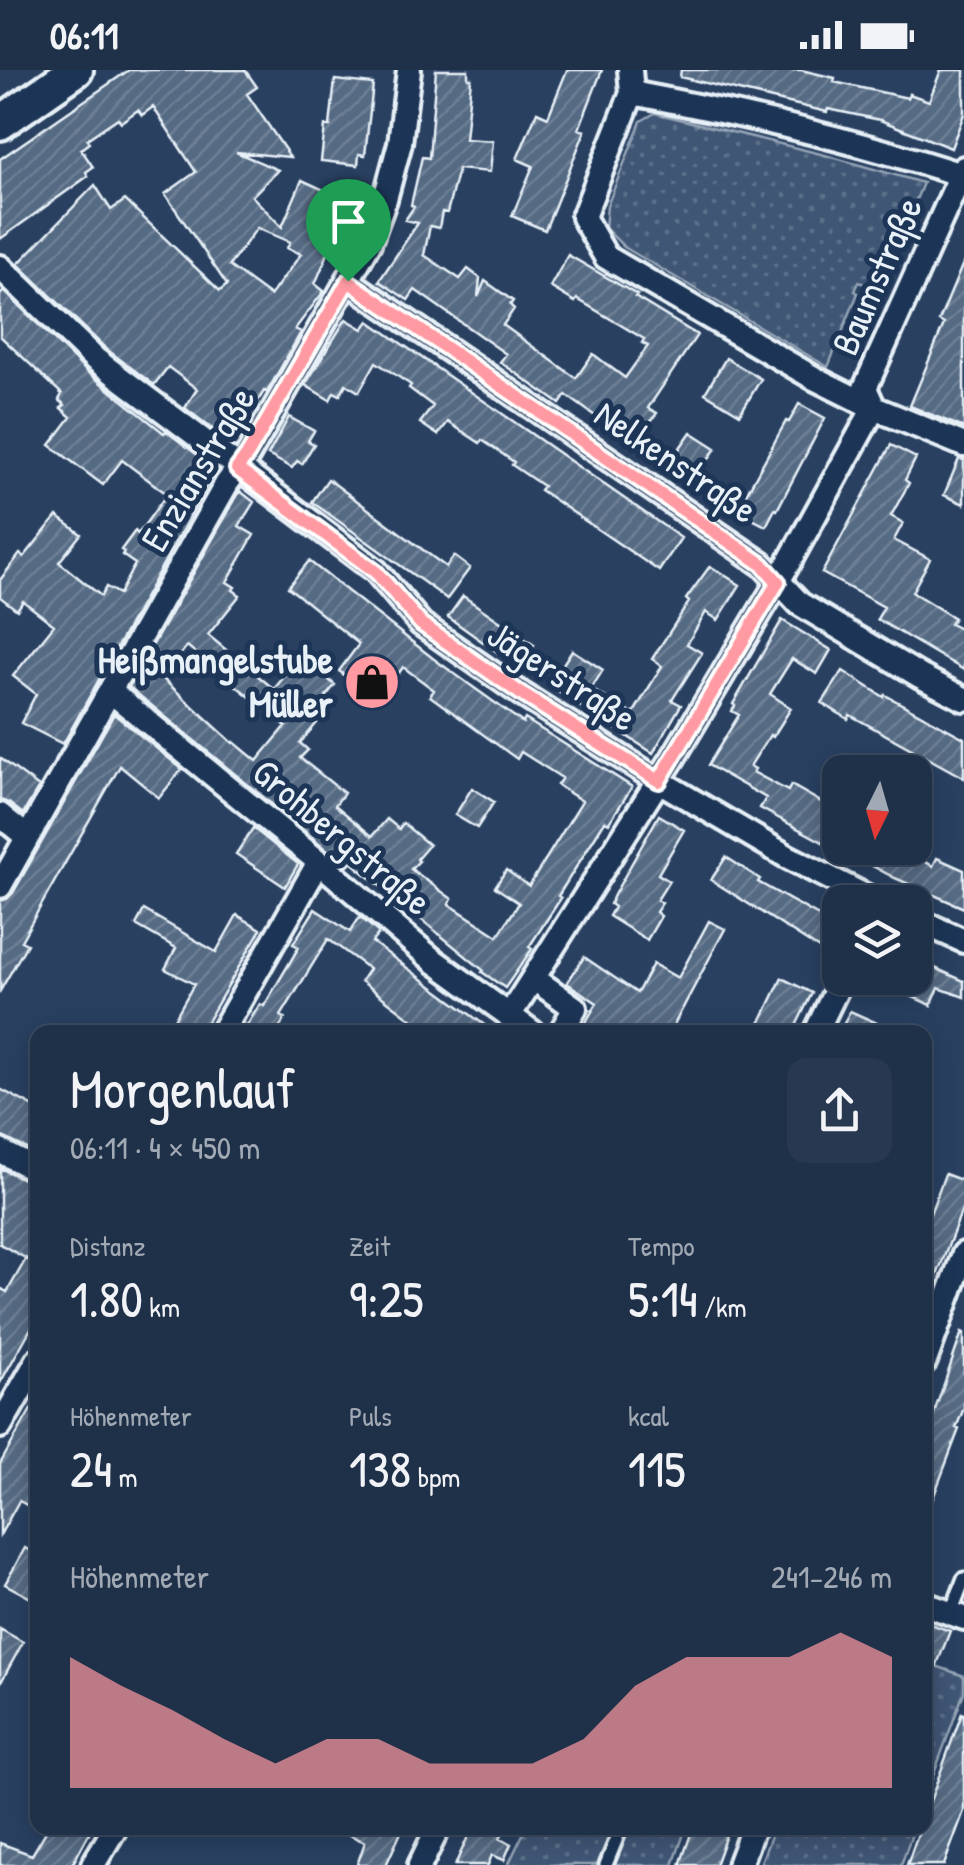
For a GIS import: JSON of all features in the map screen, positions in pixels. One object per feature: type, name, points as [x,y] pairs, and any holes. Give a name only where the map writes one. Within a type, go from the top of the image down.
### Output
[{"type":"street","points":[[0,122],[76,70]]},
{"type":"street","name":"Enzianstraße","points":[[0,886],[227,483],[248,454],[368,243],[400,143],[409,70]]},
{"type":"street","points":[[963,173],[694,105],[631,82],[583,218],[606,257],[814,378],[964,446]]},
{"type":"street","name":"Baumstraße","points":[[508,1016],[659,781],[778,582],[874,408],[865,388],[963,173]]},
{"type":"street","name":"Jägerstraße","points":[[0,267],[94,359],[376,572],[421,624],[523,695],[659,781],[788,858],[843,885]]},
{"type":"street","name":"Nelkenstraße","points":[[348,281],[762,564],[800,604],[964,699]]},
{"type":"street","name":"Grohbergstraße","points":[[110,691],[433,960],[522,1025]]},
{"type":"street","points":[[0,815],[28,837]]},
{"type":"street","points":[[226,1025],[319,862]]},
{"type":"street","points":[[932,927],[964,941]]},
{"type":"street","points":[[533,978],[575,1008],[564,1025]]},
{"type":"street","points":[[819,1025],[834,995]]},
{"type":"street","points":[[0,1151],[30,1167]]},
{"type":"street","points":[[932,1342],[964,1254]]},
{"type":"street","points":[[0,1426],[30,1374]]},
{"type":"street","points":[[932,1607],[958,1616]]},
{"type":"street","points":[[94,1865],[110,1835]]},
{"type":"street","points":[[420,1865],[435,1835]]},
{"type":"street","points":[[739,1865],[750,1835]]},
{"type":"lane","points":[[958,1616],[964,1580]]},
{"type":"lane","points":[[606,1865],[618,1835]]},
{"type":"shaded area","points":[[655,113],[923,183],[879,289],[859,282],[828,367],[624,247],[605,228],[607,206],[641,121]]},
{"type":"shaded area","points":[[932,1665],[964,1676],[964,1692],[932,1779]]},
{"type":"shaded area","points":[[523,1835],[684,1835],[673,1865],[508,1865]]},
{"type":"shaded area","points":[[771,1835],[912,1835],[901,1865],[761,1862]]},
{"type":"building","points":[[129,70],[245,70],[257,87],[247,94],[290,157],[236,152],[278,170],[252,196],[282,227],[302,180],[350,202],[315,284],[324,291],[295,329],[301,332],[232,444],[185,408],[197,389],[168,367],[154,385],[105,348],[18,264],[95,185],[111,210],[125,200],[220,291],[227,285],[165,194],[196,172],[153,107],[142,115],[138,110],[121,122],[118,118],[87,139],[89,143],[81,149],[93,167],[86,172],[88,176],[0,239],[0,159]],"holes":[[[257,228],[290,242],[287,248],[301,254],[270,296],[229,266]]]},
{"type":"building","points":[[436,70],[468,70],[471,78],[465,139],[493,141],[490,172],[458,169],[447,213],[442,212],[439,228],[430,226],[424,255],[460,279],[468,269],[480,278],[478,297],[485,281],[513,301],[510,305],[514,309],[503,325],[576,378],[593,354],[625,378],[648,346],[642,343],[644,339],[550,287],[568,255],[697,335],[648,408],[657,413],[634,444],[566,395],[560,404],[500,362],[506,354],[415,290],[408,300],[379,281],[418,223],[405,220],[414,207],[411,205],[422,157],[429,158]]},
{"type":"building","points":[[567,70],[602,70],[579,129],[585,131],[545,230],[512,216],[533,166],[517,159],[537,112],[548,117]]},
{"type":"building","points":[[681,70],[801,70],[835,78],[834,82],[929,101],[941,70],[964,70],[964,114],[951,148],[880,120],[828,109],[827,112],[680,77]]},
{"type":"building","points":[[335,80],[373,84],[365,155],[359,154],[358,165],[321,161]]},
{"type":"building","points":[[964,261],[964,428],[910,406],[944,324],[939,321]]},
{"type":"building","points":[[4,291],[86,371],[216,469],[63,744],[21,723],[36,694],[13,676],[54,625],[23,601],[17,610],[0,597],[0,580],[57,516],[81,534],[59,562],[101,596],[106,587],[119,594],[135,564],[121,550],[167,494],[122,460],[103,485],[50,445],[71,417],[61,408],[65,405],[59,400],[62,394],[0,336],[0,295]]},
{"type":"building","points":[[346,319],[363,329],[369,321],[681,538],[659,571],[540,490],[543,486],[482,440],[480,443],[448,422],[438,435],[420,423],[433,406],[409,388],[411,385],[376,362],[359,392],[346,384],[340,395],[334,392],[330,400],[305,385]]},
{"type":"building","points":[[726,358],[761,379],[740,414],[705,393]]},
{"type":"building","points":[[799,404],[825,418],[766,526],[737,511]]},
{"type":"building","points":[[289,417],[314,431],[308,441],[314,444],[302,464],[297,461],[292,468],[268,455]]},
{"type":"building","points":[[691,432],[716,448],[693,482],[668,465]]},
{"type":"building","points":[[891,445],[916,458],[905,480],[909,483],[891,516],[903,523],[894,540],[930,559],[912,592],[954,618],[950,624],[964,631],[964,670],[877,619],[884,607],[822,573]]},
{"type":"building","points":[[959,459],[964,460],[964,504],[944,495]]},
{"type":"building","points":[[328,479],[446,567],[454,556],[470,568],[447,599],[312,502]]},
{"type":"building","points":[[240,491],[254,502],[239,526],[254,535],[227,582],[240,595],[208,635],[274,689],[298,660],[335,685],[309,717],[317,723],[300,743],[308,750],[300,758],[344,793],[335,805],[372,836],[387,819],[399,829],[403,823],[429,845],[411,869],[452,899],[449,904],[498,936],[519,903],[495,887],[506,870],[529,886],[582,801],[557,785],[562,778],[521,752],[517,759],[430,696],[434,690],[403,667],[399,673],[390,666],[368,693],[339,671],[359,644],[288,587],[309,561],[523,723],[525,719],[632,787],[609,823],[605,821],[558,896],[561,898],[529,947],[532,949],[505,988],[351,862],[347,866],[129,687]],"holes":[[[187,646],[286,726],[257,761],[162,678]]]},
{"type":"building","points":[[710,566],[740,585],[718,620],[706,612],[687,644],[702,653],[672,700],[681,705],[653,753],[549,686],[572,650],[603,670],[591,689],[633,714],[662,666],[652,659]]},
{"type":"building","points":[[463,596],[534,645],[518,667],[448,617]]},
{"type":"building","points":[[782,620],[831,650],[817,674],[792,659],[770,694],[791,708],[750,766],[755,769],[753,772],[788,791],[791,785],[822,803],[822,842],[760,808],[766,798],[708,765],[739,715],[732,711]]},
{"type":"building","points":[[843,671],[964,738],[964,778],[932,760],[932,755],[922,755],[822,703]]},
{"type":"building","points":[[114,714],[182,769],[159,798],[120,766],[21,941],[27,944],[0,991],[0,901],[13,893]]},
{"type":"building","points":[[0,758],[39,787],[23,814],[0,800]]},
{"type":"building","points":[[472,788],[494,802],[477,828],[455,815]]},
{"type":"building","points":[[659,815],[684,830],[658,874],[669,881],[657,900],[662,903],[656,912],[661,916],[647,940],[609,916],[614,907],[610,904]]},
{"type":"building","points":[[253,828],[298,864],[285,887],[236,854]]},
{"type":"building","points":[[726,857],[760,879],[758,882],[822,918],[822,951],[711,880]]},
{"type":"building","points":[[937,858],[964,870],[964,908],[932,894],[932,885],[911,885],[871,865],[933,866]]},
{"type":"building","points":[[315,909],[350,932],[360,917],[379,933],[372,942],[485,1025],[411,1025],[414,1021],[361,981],[369,969],[328,939],[281,1016],[285,1018],[281,1025],[247,1025],[260,1004],[264,1006],[299,947],[293,944]]},
{"type":"building","points":[[144,910],[216,952],[237,915],[261,929],[205,1025],[171,1025],[194,984],[165,969],[176,948],[136,925]]},
{"type":"building","points":[[709,921],[725,929],[674,1025],[584,1025],[597,1003],[567,983],[584,957],[637,993],[653,964],[678,978]]},
{"type":"building","points":[[932,967],[964,981],[964,997],[939,988],[931,1005],[908,995],[932,995]]},
{"type":"building","points":[[782,978],[812,993],[796,1025],[759,1025]]},
{"type":"building","points":[[850,1011],[881,1025],[843,1025]]},
{"type":"building","points":[[0,1089],[30,1105],[30,1150],[0,1136]]},
{"type":"building","points":[[0,1168],[30,1182],[30,1258],[0,1244]]},
{"type":"building","points":[[945,1174],[964,1181],[964,1204],[932,1289],[932,1208]]},
{"type":"building","points":[[26,1259],[30,1261],[30,1330],[0,1383],[0,1288],[7,1292]]},
{"type":"building","points":[[962,1332],[964,1408],[932,1501],[932,1419]]},
{"type":"building","points":[[30,1411],[30,1507],[19,1501],[0,1535],[0,1464]]},
{"type":"building","points":[[25,1548],[30,1551],[30,1598],[5,1584]]},
{"type":"building","points":[[932,1625],[950,1631],[932,1678]]},
{"type":"building","points":[[0,1629],[23,1642],[0,1684]]},
{"type":"building","points":[[962,1713],[964,1811],[944,1865],[907,1865],[918,1835],[932,1835],[932,1796]]},
{"type":"building","points":[[44,1835],[88,1835],[72,1865],[0,1865],[0,1843],[32,1855]]},
{"type":"building","points":[[350,1835],[400,1835],[386,1865],[357,1865],[365,1842]]},
{"type":"building","points":[[469,1835],[502,1835],[500,1839],[511,1844],[504,1860],[492,1855],[488,1865],[455,1865]]},
{"type":"building","points":[[691,1835],[726,1835],[715,1865],[680,1865]]},
{"type":"place","name":"Heißmangelstube Müller","points":[[372,682]]},
{"type":"route","points":[[348,281],[762,564],[778,582],[659,781],[523,695],[421,624],[376,572],[237,469],[348,281]]}]
